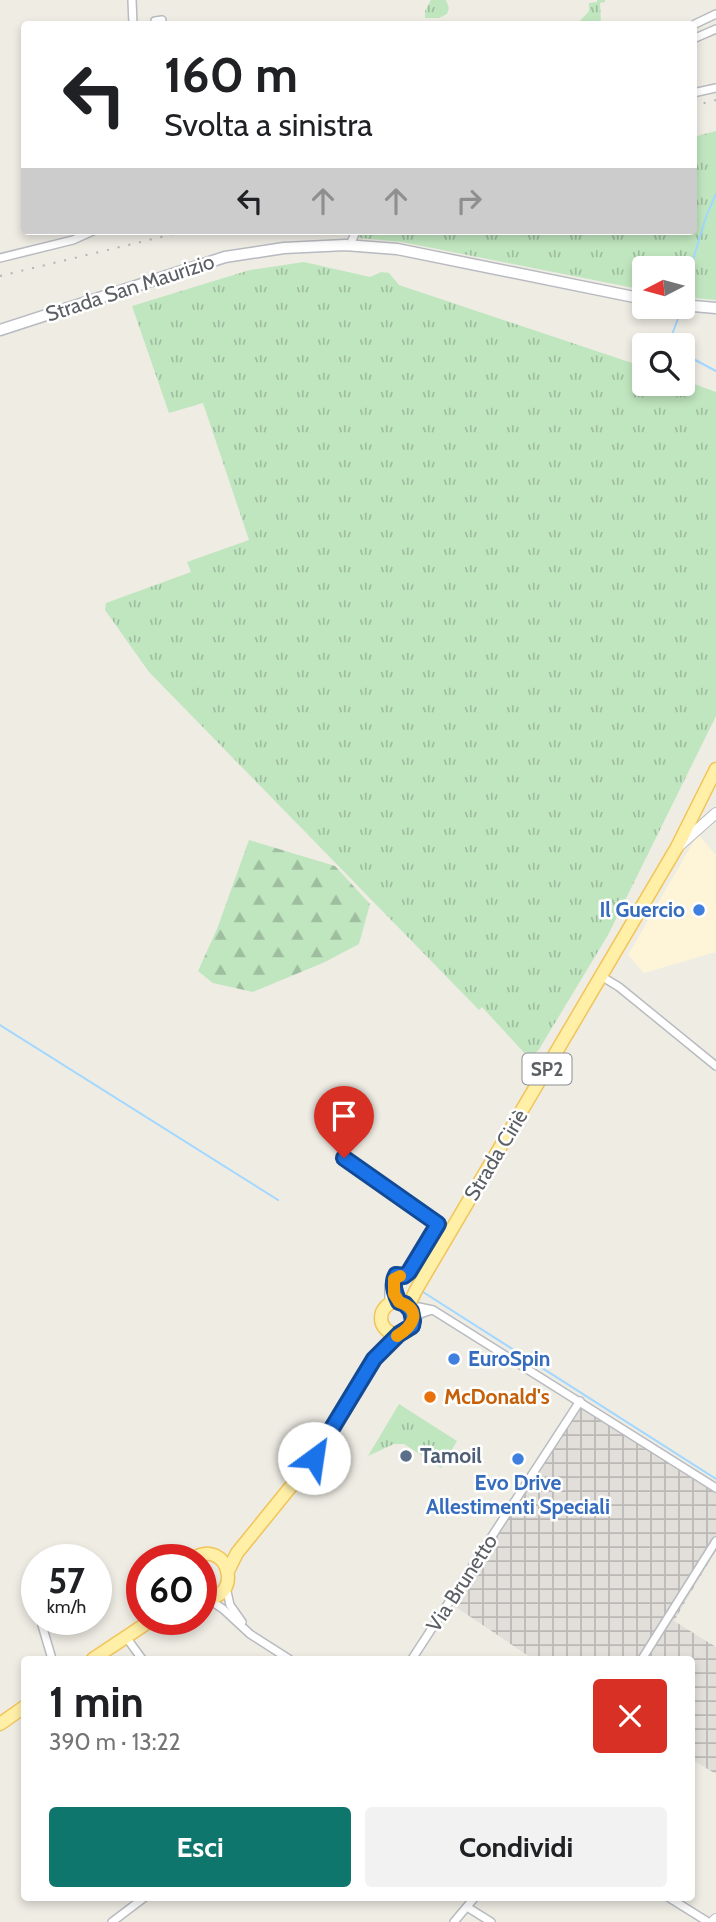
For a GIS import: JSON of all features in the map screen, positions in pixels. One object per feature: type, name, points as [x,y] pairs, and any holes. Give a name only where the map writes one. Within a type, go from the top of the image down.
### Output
[{"type":"main road","name":"Strada San Maurizio","points":[[0,330],[225,257],[261,251],[350,246],[397,249],[632,297]]},
{"type":"main road","points":[[695,306],[716,308]]},
{"type":"main road","name":"SP2","points":[[677,847],[716,769]]},
{"type":"main road","name":"Strada Ciriè","points":[[402,1305],[416,1290],[677,847]]},
{"type":"main road","points":[[217,1594],[226,1587],[228,1571],[237,1553],[314,1458],[374,1359],[382,1337],[382,1313],[402,1305],[413,1321],[412,1326],[399,1334],[374,1359]]},
{"type":"main road","points":[[383,1324],[389,1332],[399,1334]]},
{"type":"main road","points":[[217,1554],[230,1549],[264,1520]]},
{"type":"main road","points":[[217,1557],[228,1571]]},
{"type":"main road","points":[[97,1656],[127,1635]]},
{"type":"main road","points":[[0,1724],[21,1709]]},
{"type":"street","points":[[132,0],[134,21]]},
{"type":"street","points":[[697,23],[716,14]]},
{"type":"street","points":[[697,37],[716,29]]},
{"type":"street","points":[[697,92],[716,88]]},
{"type":"street","points":[[0,258],[85,235]]},
{"type":"street","points":[[350,246],[354,235]]},
{"type":"street","name":"Strada Ciriè","points":[[677,847],[716,813]]},
{"type":"street","points":[[601,976],[619,987],[716,1066]]},
{"type":"street","points":[[344,1158],[438,1222],[409,1272],[404,1276],[396,1275],[394,1279],[394,1294],[402,1305],[433,1310],[716,1488]]},
{"type":"street","points":[[412,1326],[420,1314],[433,1310]]},
{"type":"street","name":"Via Brunetto","points":[[414,1656],[580,1401]]},
{"type":"street","points":[[644,1656],[716,1541]]},
{"type":"street","points":[[226,1587],[230,1605],[250,1634]]},
{"type":"street","points":[[217,1606],[250,1634],[284,1656]]},
{"type":"street","points":[[45,1635],[51,1656]]},
{"type":"street","points":[[129,1635],[140,1656]]},
{"type":"street","points":[[112,1922],[140,1901]]},
{"type":"street","points":[[454,1922],[472,1901]]},
{"type":"street","points":[[675,1901],[712,1921]]},
{"type":"street","points":[[467,1907],[491,1922]]},
{"type":"shaded area","points":[[698,834],[716,855],[716,952],[644,973],[628,955]]},
{"type":"shaded area","points":[[576,1400],[716,1491],[716,1550],[674,1621],[716,1647],[716,1774],[695,1761],[695,1656],[529,1656],[453,1605]]},
{"type":"green space","points":[[431,0],[446,0],[449,8],[447,14],[439,18],[425,18],[425,11]]},
{"type":"green space","points":[[605,0],[600,3],[601,21],[580,21],[589,11],[589,3]]},
{"type":"green space","points":[[716,131],[716,300],[695,298],[695,256],[632,256],[632,288],[402,242],[358,238],[359,235],[697,235],[697,136]]},
{"type":"green space","points":[[304,262],[370,277],[381,272],[389,273],[399,285],[632,363],[632,396],[695,396],[695,384],[716,392],[716,716],[608,935],[538,1051],[528,1057],[482,1007],[479,1010],[149,672],[105,610],[106,603],[191,572],[187,562],[249,540],[203,403],[169,413],[132,306],[250,270]]},
{"type":"green space","points":[[249,840],[335,866],[370,904],[359,944],[325,962],[253,992],[213,983],[198,971],[217,929]]},
{"type":"green space","points":[[399,1404],[457,1441],[441,1468],[404,1444],[394,1444],[368,1456]]},
{"type":"waterway","points":[[694,256],[716,194]]},
{"type":"waterway","points":[[673,333],[678,319]]},
{"type":"waterway","points":[[695,360],[716,371]]},
{"type":"waterway","points":[[0,1025],[278,1200]]},
{"type":"waterway","points":[[423,1292],[716,1479]]},
{"type":"railway","points":[[697,105],[716,100]]},
{"type":"railway","points":[[0,276],[169,235]]},
{"type":"slow traffic","points":[[397,1336],[408,1330],[413,1321],[411,1311],[399,1302],[394,1294],[394,1279],[396,1275],[400,1276]]},
{"type":"place","name":"Il Guercio","points":[[699,910]]},
{"type":"place","name":"EuroSpin","points":[[454,1359]]},
{"type":"place","name":"McDonald's","points":[[430,1397]]},
{"type":"place","name":"Tamoil","points":[[406,1456]]},
{"type":"place","name":"Evo Drive Allestimenti Speciali","points":[[518,1459]]},
{"type":"route","points":[[314,1458],[374,1359],[399,1334],[412,1326],[411,1311],[399,1302],[394,1294],[394,1279],[396,1275],[404,1276],[409,1272],[438,1224],[344,1158]]}]
